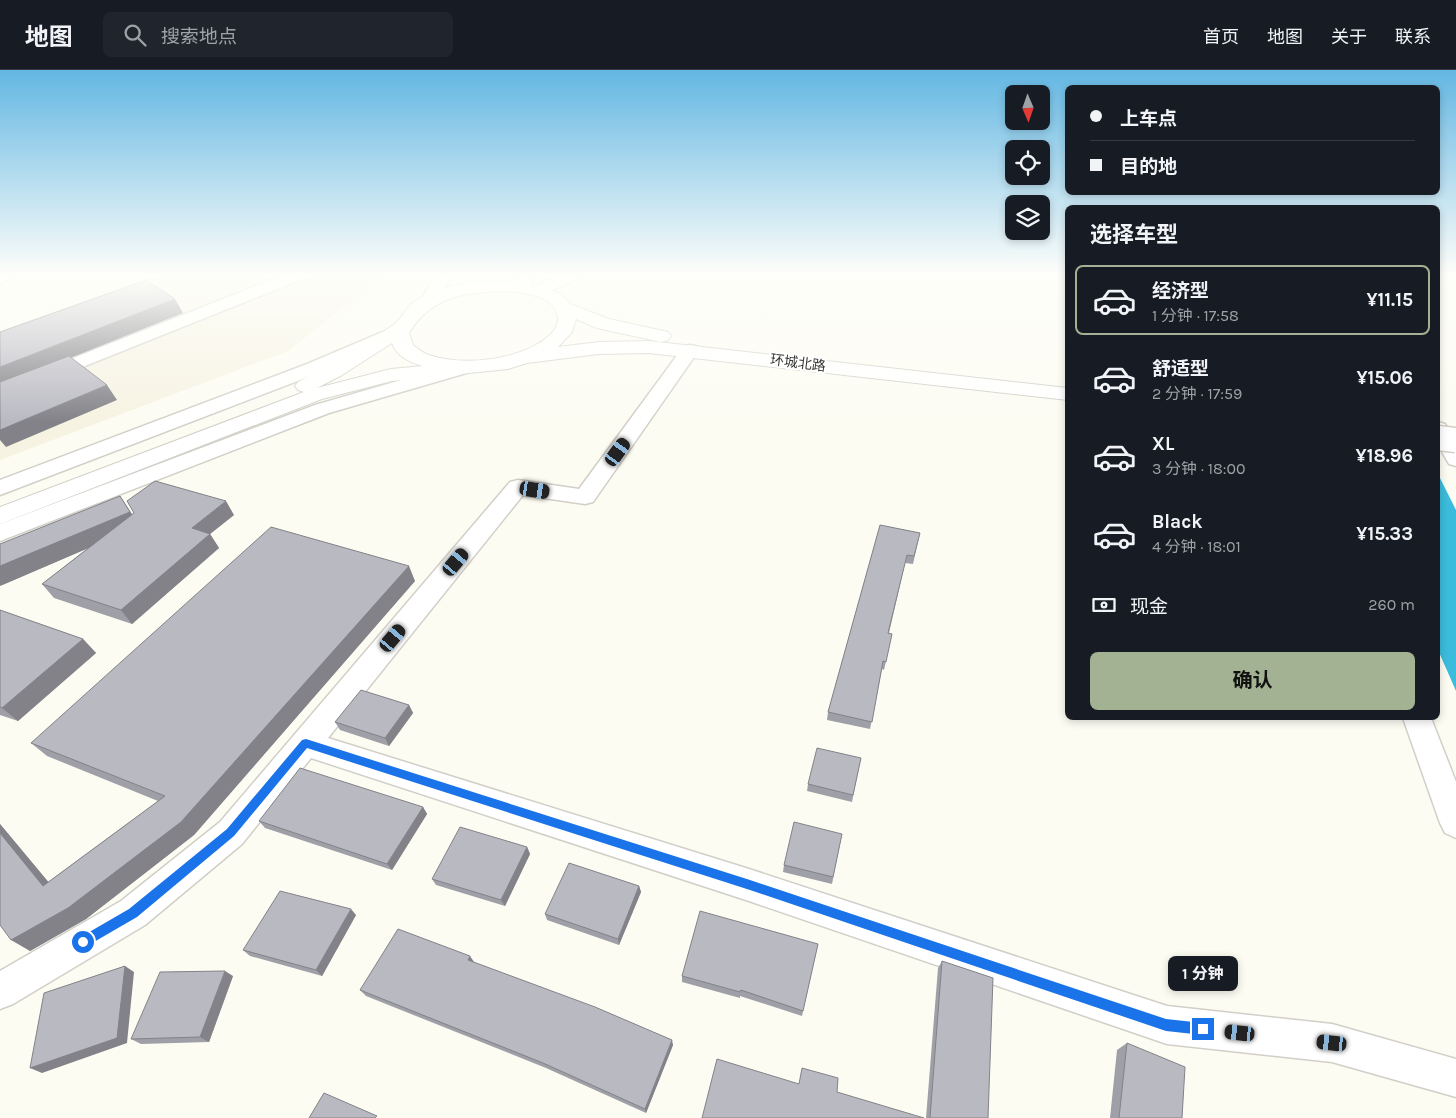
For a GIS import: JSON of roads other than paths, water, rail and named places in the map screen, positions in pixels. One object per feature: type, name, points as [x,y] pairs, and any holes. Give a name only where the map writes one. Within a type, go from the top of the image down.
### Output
[{"type":"main road","points":[[404,324],[400,339],[403,346],[419,359],[432,364],[463,368]]},
{"type":"main road","points":[[0,516],[315,395],[391,375],[486,367],[528,357],[543,350],[562,333],[567,324]]},
{"type":"main road","name":"环城北路","points":[[604,324],[696,342],[1065,385]]},
{"type":"main road","points":[[0,503],[296,390],[335,371],[401,329]]},
{"type":"main road","name":"环城北路","points":[[528,357],[598,348],[649,347],[690,350],[1065,394]]},
{"type":"main road","points":[[1440,428],[1456,430]]},
{"type":"main road","points":[[1440,438],[1456,440]]},
{"type":"street","points":[[0,394],[176,324]]},
{"type":"street","points":[[0,488],[305,372],[401,329]]},
{"type":"street","points":[[0,991],[133,913],[231,833],[518,487],[585,497],[690,350]]},
{"type":"street","points":[[0,533],[322,409],[463,368]]},
{"type":"street","points":[[1440,431],[1456,459]]},
{"type":"street","points":[[1418,720],[1456,823]]},
{"type":"street","points":[[306,743],[740,882],[1166,1025],[1332,1043],[1456,1078]]},
{"type":"water","points":[[1440,478],[1456,510],[1456,691],[1440,655]]}]
